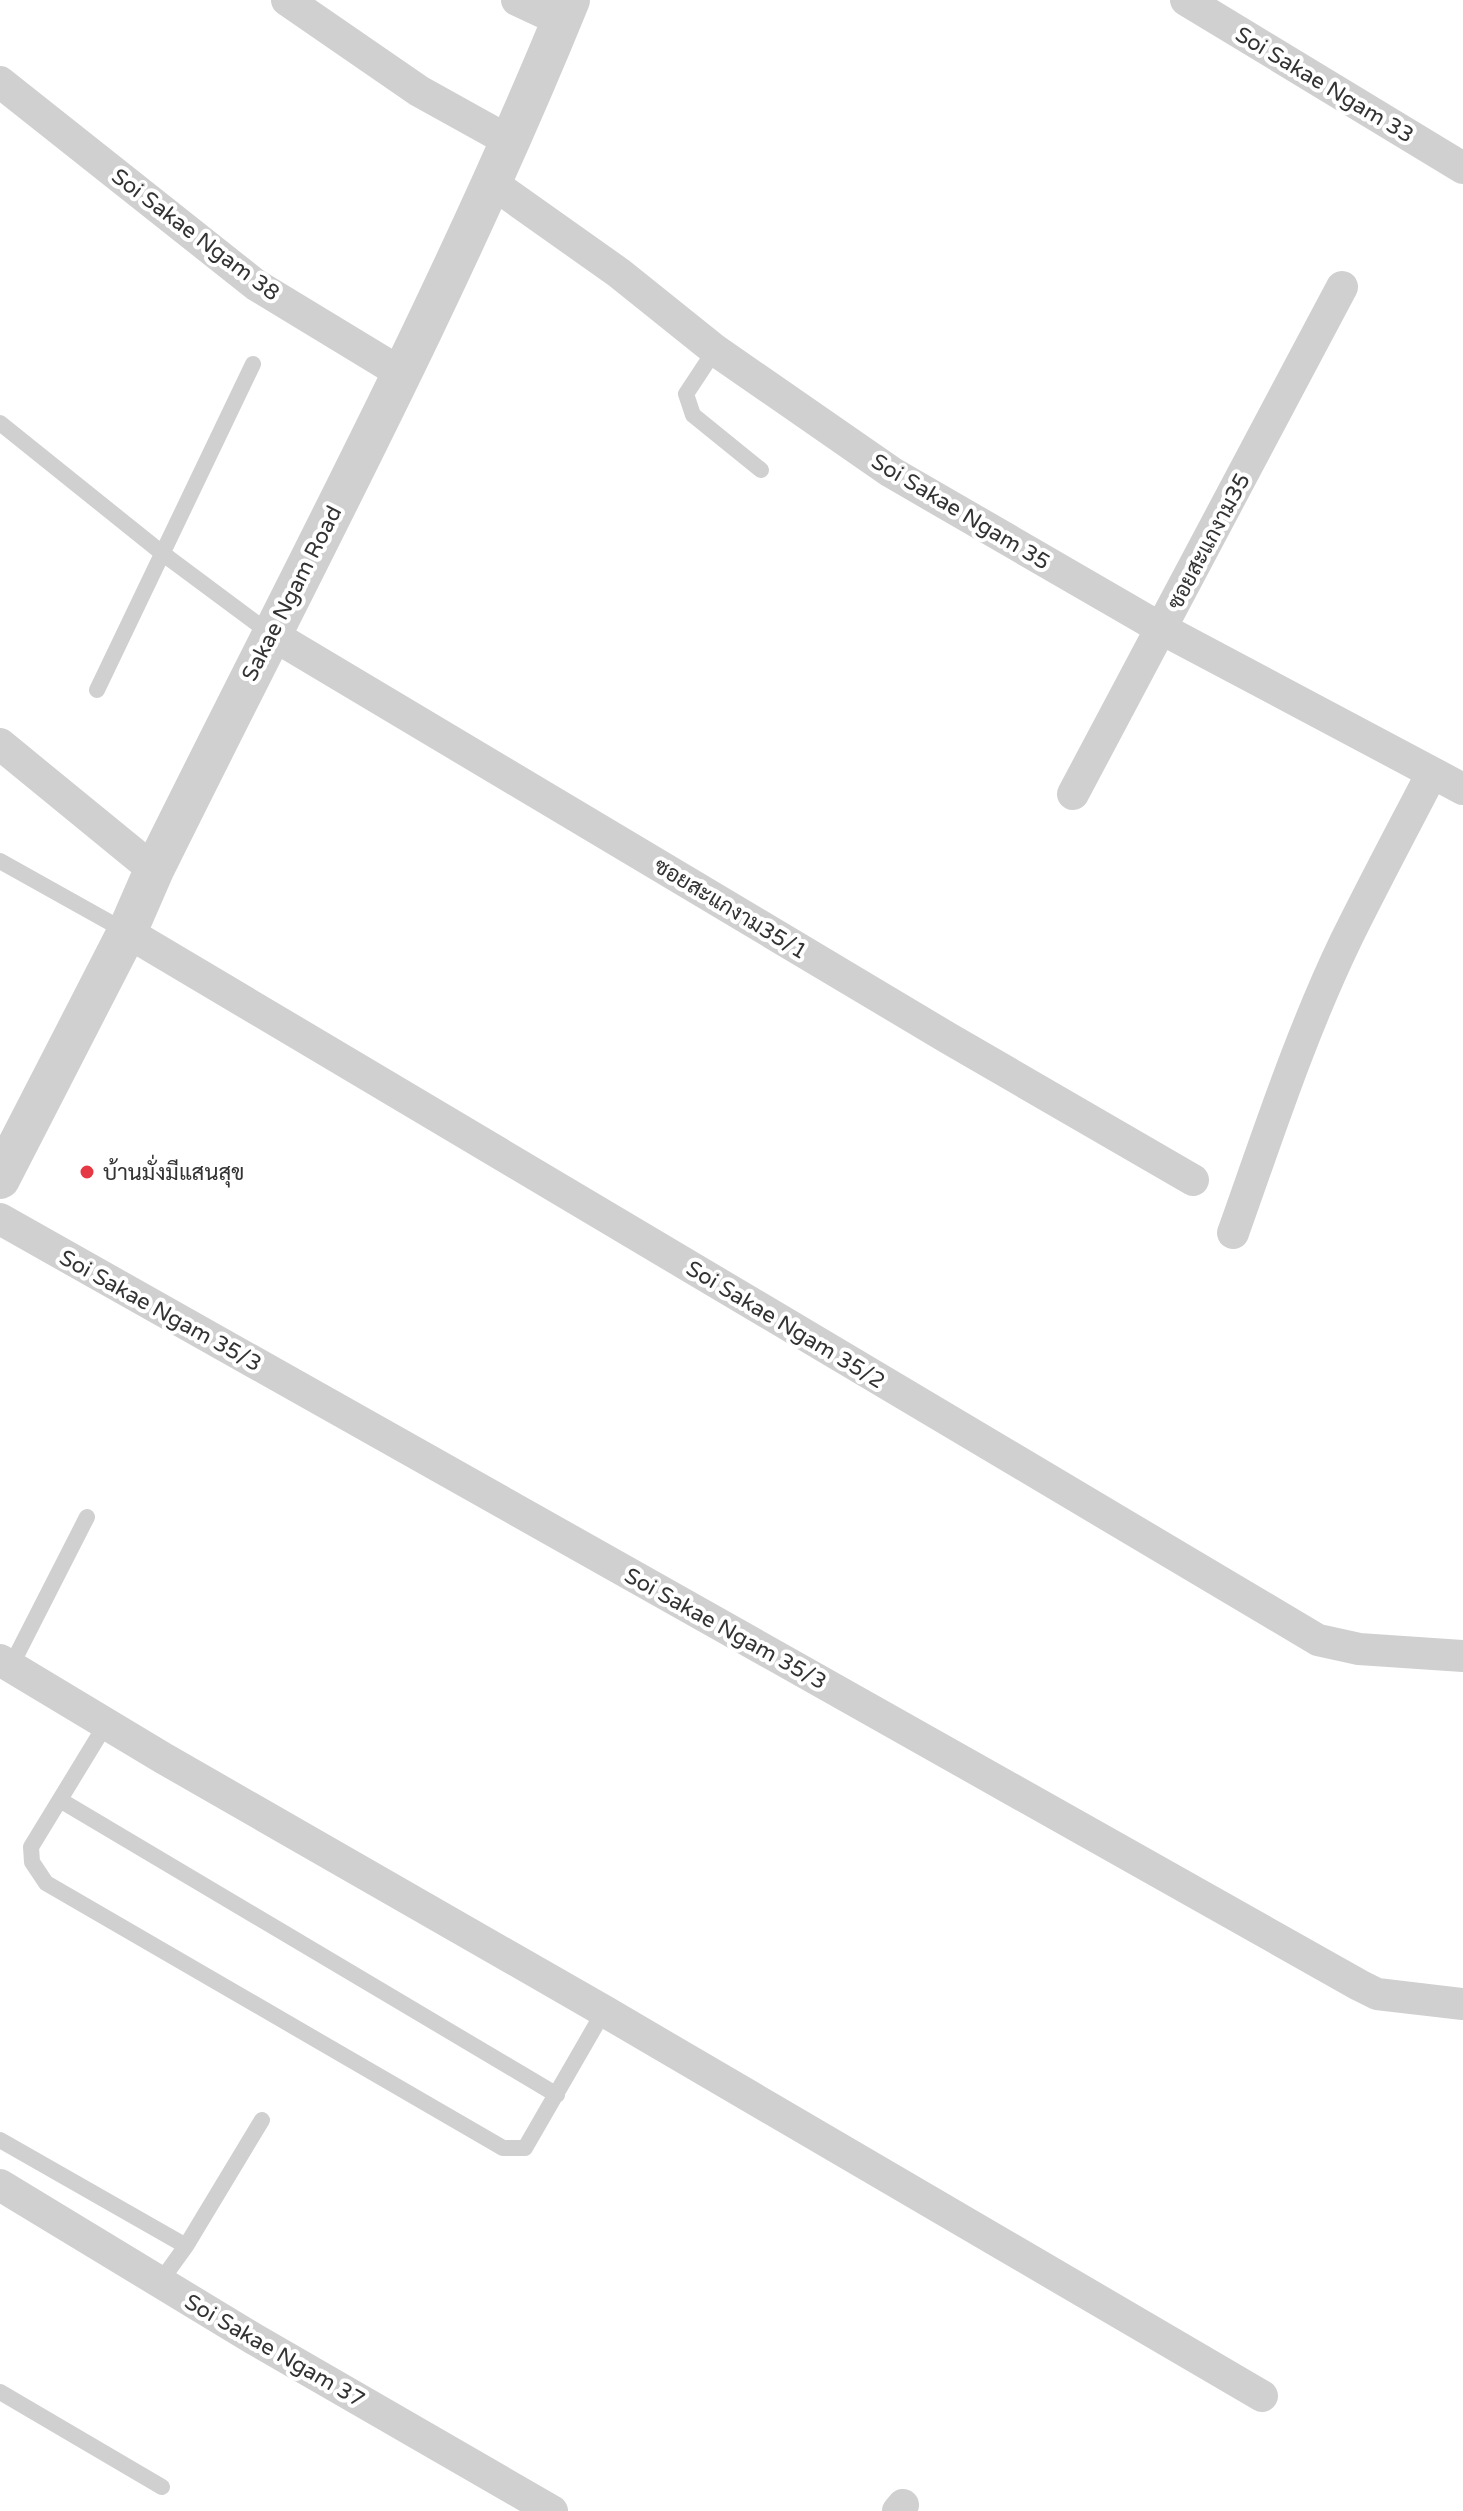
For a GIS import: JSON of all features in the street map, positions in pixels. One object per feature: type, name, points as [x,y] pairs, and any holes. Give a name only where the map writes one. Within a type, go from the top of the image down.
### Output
[{"type":"street","points":[[287,0],[419,91],[511,142]]},
{"type":"street","points":[[517,0],[566,10]]},
{"type":"street","name":"Soi Sakae Ngam 33","points":[[1186,0],[1463,168]]},
{"type":"street","name":"Sakae Ngam Road","points":[[0,1179],[127,932],[154,870],[401,373],[511,142],[566,10]]},
{"type":"street","name":"Soi Sakae Ngam 38","points":[[0,82],[256,285],[401,373]]},
{"type":"street","name":"Soi Sakae Ngam 35","points":[[492,183],[619,273],[715,350],[891,472],[1162,629],[1463,789]]},
{"type":"street","name":"ซอยสะแกงาม35","points":[[1073,794],[1342,287]]},
{"type":"street","name":"ซอยสะแกงาม35/1","points":[[271,634],[934,1030],[1193,1180]]},
{"type":"street","points":[[0,744],[154,870]]},
{"type":"street","points":[[1233,1233],[1288,1077],[1345,942],[1432,773]]},
{"type":"street","name":"Soi Sakae Ngam 35/2","points":[[127,932],[1318,1640],[1359,1649],[1463,1656]]},
{"type":"street","name":"Soi Sakae Ngam 35/3","points":[[0,1219],[1359,1985],[1377,1994],[1463,2004]]},
{"type":"street","points":[[6,1663],[1262,2396]]},
{"type":"street","name":"Soi Sakae Ngam 37","points":[[0,2185],[552,2511]]},
{"type":"lane","points":[[715,350],[686,394],[688,405],[693,415],[761,470]]},
{"type":"lane","points":[[97,690],[253,364]]},
{"type":"lane","points":[[0,423],[162,553],[271,634]]},
{"type":"lane","points":[[0,861],[127,932]]},
{"type":"lane","points":[[6,1663],[87,1517]]},
{"type":"lane","points":[[106,1724],[31,1847],[32,1862],[46,1883],[503,2148],[525,2148],[604,2011]]},
{"type":"lane","points":[[60,1800],[557,2095]]},
{"type":"lane","points":[[160,2282],[186,2246],[262,2120]]},
{"type":"lane","points":[[0,2140],[186,2246]]},
{"type":"lane","points":[[0,2392],[162,2487]]},
{"type":"place","name":"บ้านมั่งมีแสนสุข","points":[[87,1172]]}]
